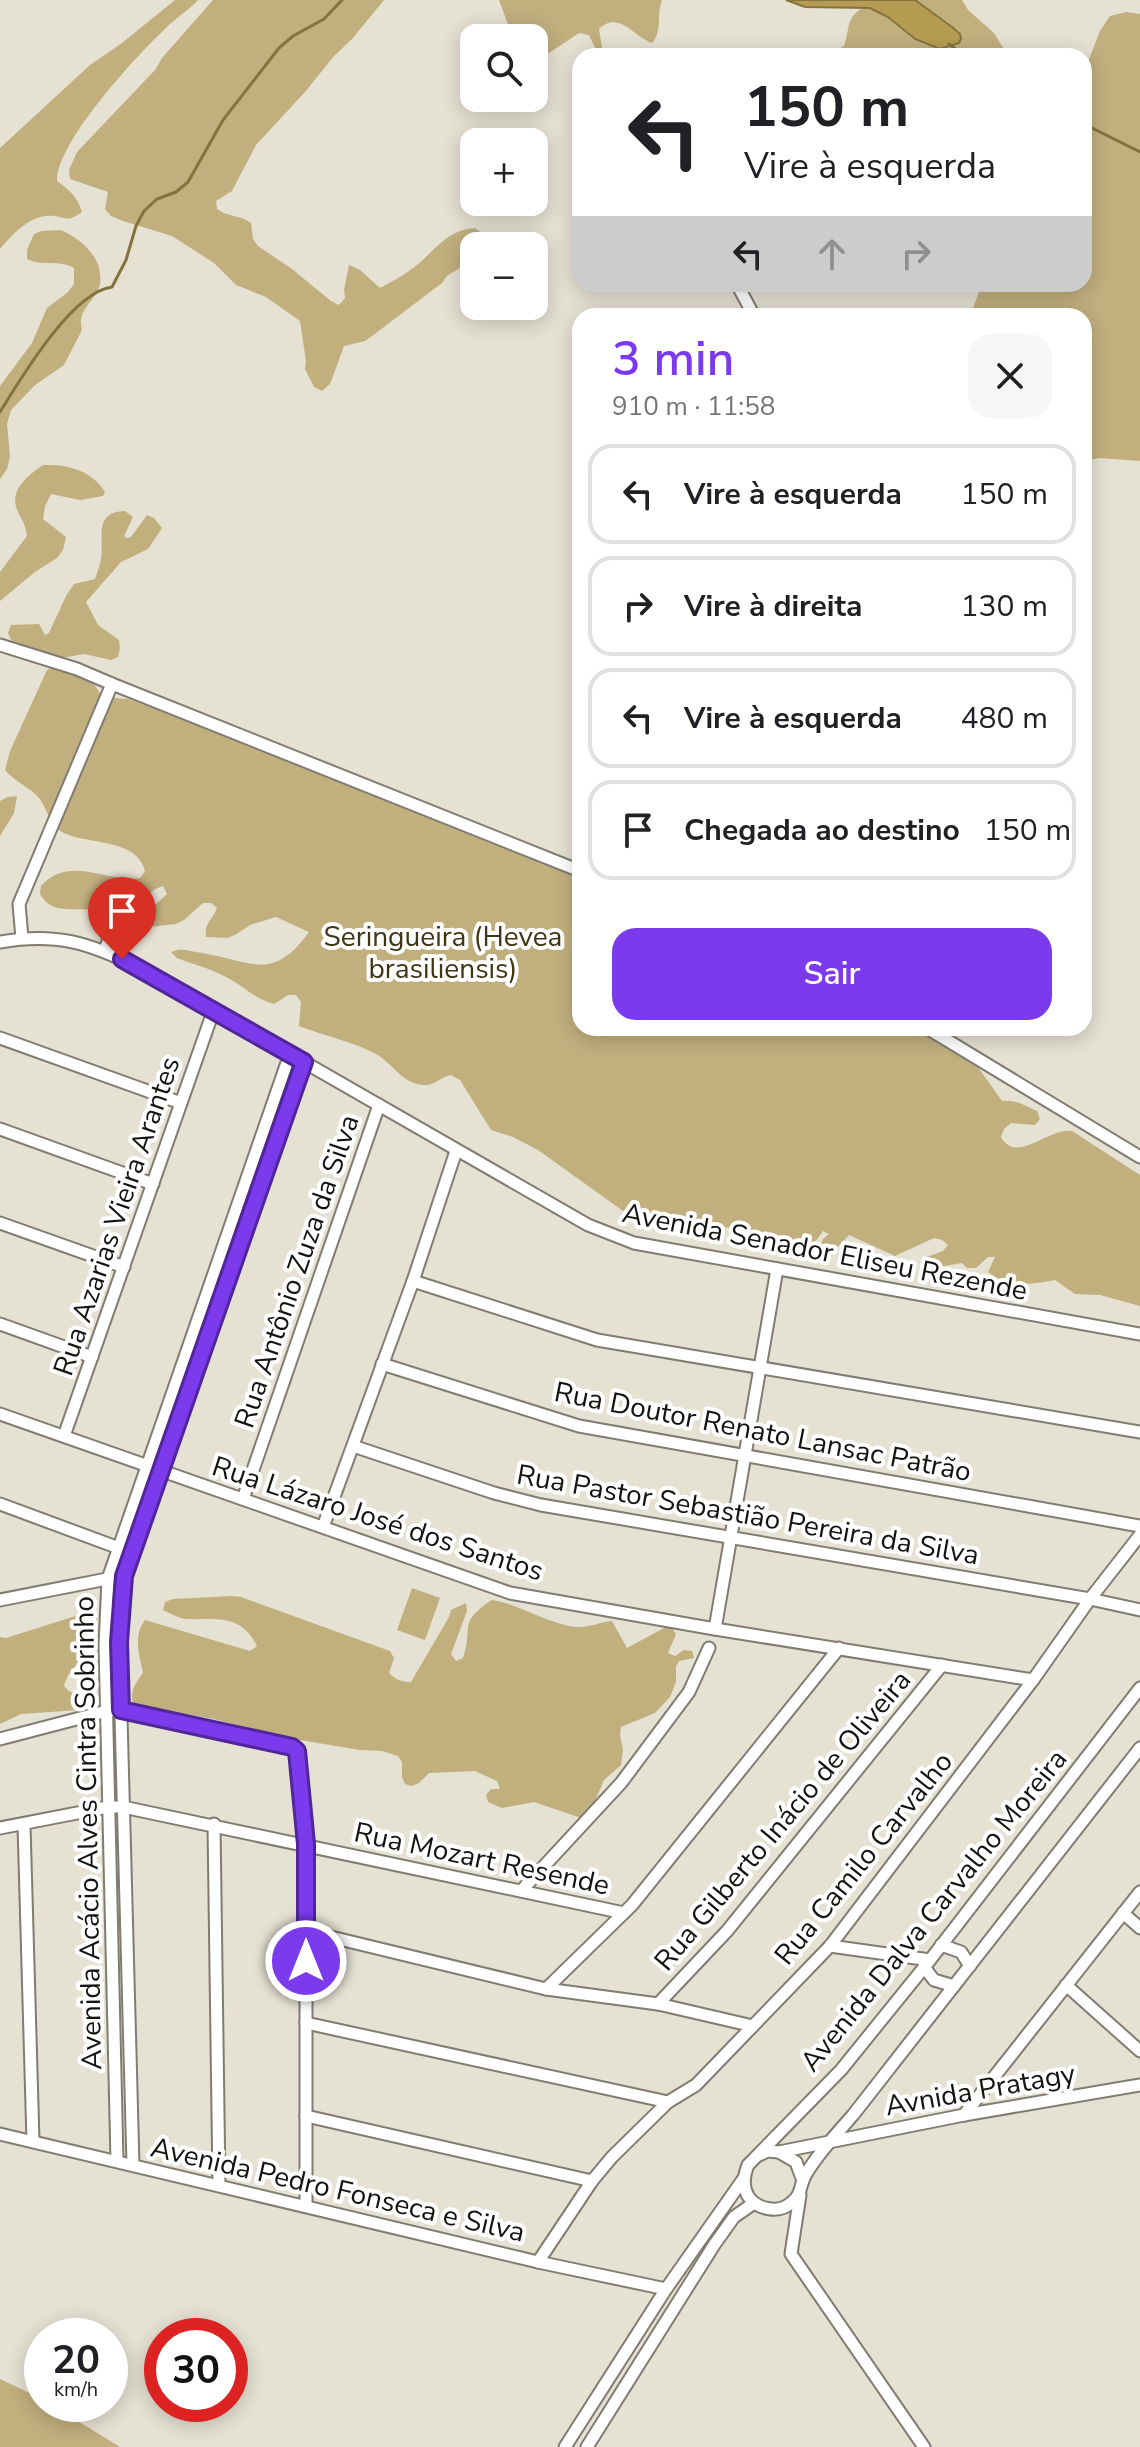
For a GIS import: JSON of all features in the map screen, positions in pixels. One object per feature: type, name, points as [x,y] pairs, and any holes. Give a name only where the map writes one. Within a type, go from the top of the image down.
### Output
[{"type":"street","points":[[0,645],[77,669],[572,868]]},
{"type":"street","points":[[22,938],[19,904],[112,684]]},
{"type":"street","points":[[105,951],[110,935]]},
{"type":"street","name":"Avenida Senador Eliseu Rezende","points":[[0,942],[22,938],[59,939],[105,951],[140,968],[456,1151],[606,1233],[634,1243],[1140,1334]]},
{"type":"street","name":"Rua Azarias Vieira Arantes","points":[[64,1436],[213,1012]]},
{"type":"street","points":[[940,1036],[1140,1157]]},
{"type":"street","points":[[0,1038],[181,1103]]},
{"type":"street","name":"Avenida Acácio Alves Cintra Sobrinho","points":[[117,2161],[105,1645],[108,1579],[290,1054]]},
{"type":"street","name":"Avenida Acácio Alves Cintra Sobrinho","points":[[133,2165],[119,1642],[124,1576],[304,1062]]},
{"type":"street","name":"Rua Antônio Zuza da Silva","points":[[243,1499],[379,1105]]},
{"type":"street","points":[[0,1129],[153,1184]]},
{"type":"street","points":[[323,1527],[413,1281],[456,1151]]},
{"type":"street","points":[[0,1223],[124,1267]]},
{"type":"street","points":[[715,1629],[777,1269]]},
{"type":"street","points":[[413,1281],[597,1340],[1140,1432]]},
{"type":"street","points":[[0,1324],[92,1357]]},
{"type":"street","name":"Rua Doutor Renato Lansac Patrão","points":[[382,1364],[579,1426],[1140,1526]]},
{"type":"street","name":"Rua Lázaro José dos Santos","points":[[0,1414],[510,1593],[1033,1680]]},
{"type":"street","name":"Rua Pastor Sebastião Pereira da Silva","points":[[353,1446],[494,1493],[541,1505],[1140,1610]]},
{"type":"street","points":[[0,1504],[119,1548]]},
{"type":"street","name":"Rua Camilo Carvalho","points":[[538,2262],[592,2181],[612,2157],[668,2102],[696,2085],[830,1946],[1140,1535]]},
{"type":"street","points":[[0,1600],[124,1576]]},
{"type":"street","points":[[521,1891],[621,1783],[689,1692],[709,1648]]},
{"type":"street","points":[[546,1989],[624,1913],[839,1648]]},
{"type":"street","name":"Rua Gilberto Inácio de Oliveira","points":[[658,2004],[727,1931],[942,1665]]},
{"type":"street","name":"Avenida Dalva Carvalho Moreira","points":[[757,2156],[841,2070],[1140,1688]]},
{"type":"street","points":[[0,1739],[121,1710],[292,1747],[297,1751],[306,1844],[306,2206]]},
{"type":"street","points":[[924,2447],[791,2254],[803,2181],[829,2141],[853,2115],[1140,1748]]},
{"type":"street","name":"Rua Mozart Resende","points":[[0,1828],[108,1807],[123,1807],[624,1913]]},
{"type":"street","points":[[214,1824],[219,2185]]},
{"type":"street","points":[[24,1825],[33,2141]]},
{"type":"street","points":[[964,2115],[1140,1892]]},
{"type":"street","points":[[1123,1913],[1140,1928]]},
{"type":"street","points":[[306,1931],[546,1989],[658,2004],[753,2026]]},
{"type":"street","points":[[941,1945],[961,1952],[970,1966]]},
{"type":"street","points":[[830,1946],[927,1964],[934,1980],[954,1986]]},
{"type":"street","points":[[1066,1985],[1140,2051]]},
{"type":"street","points":[[306,2023],[668,2102]]},
{"type":"street","name":"Avnida Pratagy","points":[[779,2152],[964,2115],[1140,2085]]},
{"type":"street","points":[[853,2115],[858,2124],[873,2133]]},
{"type":"street","points":[[306,2116],[592,2181]]},
{"type":"street","name":"Avenida Pedro Fonseca e Silva","points":[[0,2134],[538,2262],[666,2289]]},
{"type":"street","points":[[565,2447],[666,2289],[744,2178],[748,2165],[768,2151],[779,2152],[796,2162],[803,2181]]},
{"type":"street","points":[[744,2178],[748,2196],[766,2209],[779,2209],[791,2204],[800,2194]]},
{"type":"street","points":[[587,2447],[714,2245],[734,2217],[754,2203]]},
{"type":"green space","points":[[175,0],[198,0],[169,25],[118,79],[83,123],[60,165],[57,181],[72,194],[82,212],[72,218],[46,216],[32,220],[0,249],[0,148],[90,65]]},
{"type":"green space","points":[[213,0],[384,0],[256,145],[232,191],[216,201],[217,209],[221,212],[251,223],[253,239],[258,246],[339,305],[345,298],[349,265],[360,270],[380,288],[421,262],[448,237],[456,233],[465,230],[475,228],[479,232],[460,232],[460,268],[365,341],[344,346],[330,384],[322,391],[314,387],[305,369],[300,321],[266,297],[236,285],[214,263],[172,236],[111,216],[105,209],[108,192],[70,179],[69,170],[77,152],[155,70]]},
{"type":"green space","points":[[499,0],[662,0],[657,33],[652,43],[620,23],[613,22],[599,29],[602,48],[595,48],[589,35],[579,33],[548,54],[548,24],[508,24]]},
{"type":"green space","points":[[915,0],[962,0],[968,10],[994,33],[1003,48],[840,48],[844,46],[851,20],[864,7],[880,11],[911,37],[950,47],[961,39],[947,22]]},
{"type":"green space","points":[[1126,12],[1140,14],[1140,461],[1092,459],[1092,308],[973,308],[979,292],[1092,292],[1092,52],[1110,16]]},
{"type":"green space","points":[[61,230],[90,251],[98,266],[100,284],[84,311],[82,330],[64,365],[35,385],[11,410],[7,424],[10,456],[7,469],[0,479],[0,386],[32,343],[47,308],[74,284],[74,268],[27,259],[27,250],[34,234]]},
{"type":"green space","points":[[43,465],[78,470],[93,478],[105,492],[103,496],[80,500],[51,494],[43,519],[66,537],[63,550],[57,558],[0,601],[0,572],[27,536],[15,497],[25,479]]},
{"type":"green space","points":[[125,511],[133,517],[124,536],[127,538],[147,515],[162,528],[148,549],[121,562],[86,602],[98,625],[119,640],[118,657],[111,660],[84,654],[56,659],[11,640],[8,633],[11,625],[39,624],[45,635],[49,633],[74,584],[95,579],[101,560],[104,521],[108,516]]},
{"type":"green space","name":"Seringueira (Hevea brasiliensis)","points":[[55,667],[88,674],[102,697],[128,699],[283,754],[341,782],[466,829],[572,875],[572,1036],[926,1036],[961,1053],[975,1063],[1002,1101],[1016,1102],[1037,1111],[1040,1119],[1035,1125],[1011,1123],[1004,1129],[1001,1137],[1008,1145],[1024,1147],[1072,1131],[1140,1175],[1140,1306],[1100,1295],[1075,1294],[1055,1280],[1029,1284],[1004,1281],[988,1272],[995,1257],[988,1257],[976,1268],[967,1268],[962,1263],[926,1265],[927,1257],[943,1251],[948,1245],[934,1238],[895,1256],[849,1235],[829,1256],[822,1254],[820,1246],[829,1234],[823,1231],[813,1245],[802,1245],[768,1233],[654,1219],[623,1211],[538,1150],[491,1130],[460,1080],[451,1075],[427,1085],[409,1081],[376,1054],[299,1026],[301,1002],[296,995],[288,995],[274,1004],[218,973],[177,958],[171,952],[186,950],[245,963],[271,963],[283,958],[309,932],[276,917],[250,925],[227,938],[206,937],[208,924],[217,908],[211,903],[203,903],[176,924],[149,927],[144,921],[147,912],[167,894],[163,886],[130,905],[82,909],[52,906],[40,894],[41,886],[51,877],[84,871],[132,879],[140,878],[145,871],[140,860],[122,848],[74,837],[59,830],[39,798],[5,770],[10,751],[47,670]]},
{"type":"green space","points":[[17,796],[14,813],[0,836],[0,801]]},
{"type":"green space","points":[[412,1588],[440,1598],[425,1640],[397,1630]]},
{"type":"green space","points":[[232,1596],[390,1651],[394,1658],[389,1673],[405,1682],[411,1682],[451,1610],[466,1603],[467,1611],[451,1654],[456,1661],[463,1658],[470,1620],[492,1600],[570,1626],[584,1627],[612,1621],[627,1648],[671,1627],[676,1634],[668,1653],[675,1656],[684,1650],[692,1651],[694,1658],[679,1661],[670,1697],[655,1713],[621,1727],[621,1765],[604,1780],[595,1801],[581,1818],[534,1802],[502,1808],[488,1802],[486,1795],[491,1789],[500,1789],[497,1781],[475,1771],[429,1773],[412,1786],[405,1784],[402,1762],[398,1756],[382,1751],[288,1738],[214,1719],[133,1704],[134,1687],[143,1673],[138,1639],[145,1620],[250,1651],[257,1646],[244,1628],[236,1624],[185,1619],[163,1610],[165,1602],[173,1599]]},
{"type":"green space","points":[[85,1613],[97,1619],[93,1634],[85,1654],[69,1674],[64,1686],[92,1701],[87,1708],[21,1714],[0,1724],[0,1637],[6,1638]]},
{"type":"green space","points":[[0,2379],[24,2390],[24,2422],[79,2422],[120,2447],[0,2447]]},
{"type":"shaded area","points":[[786,0],[915,0],[952,27],[961,39],[959,43],[938,48],[915,39],[888,17],[870,8],[805,7]]},
{"type":"waterway","points":[[0,412],[34,359],[65,320],[97,292],[112,287],[126,260],[144,211],[157,199],[176,192],[188,182],[223,120],[279,48],[293,36],[324,19],[342,0]]},
{"type":"waterway","points":[[949,44],[954,48]]},
{"type":"waterway","points":[[1092,128],[1140,152]]},
{"type":"route","points":[[122,959],[304,1062],[124,1576],[119,1642],[121,1710],[292,1747],[297,1751],[306,1844],[306,1961]]}]
